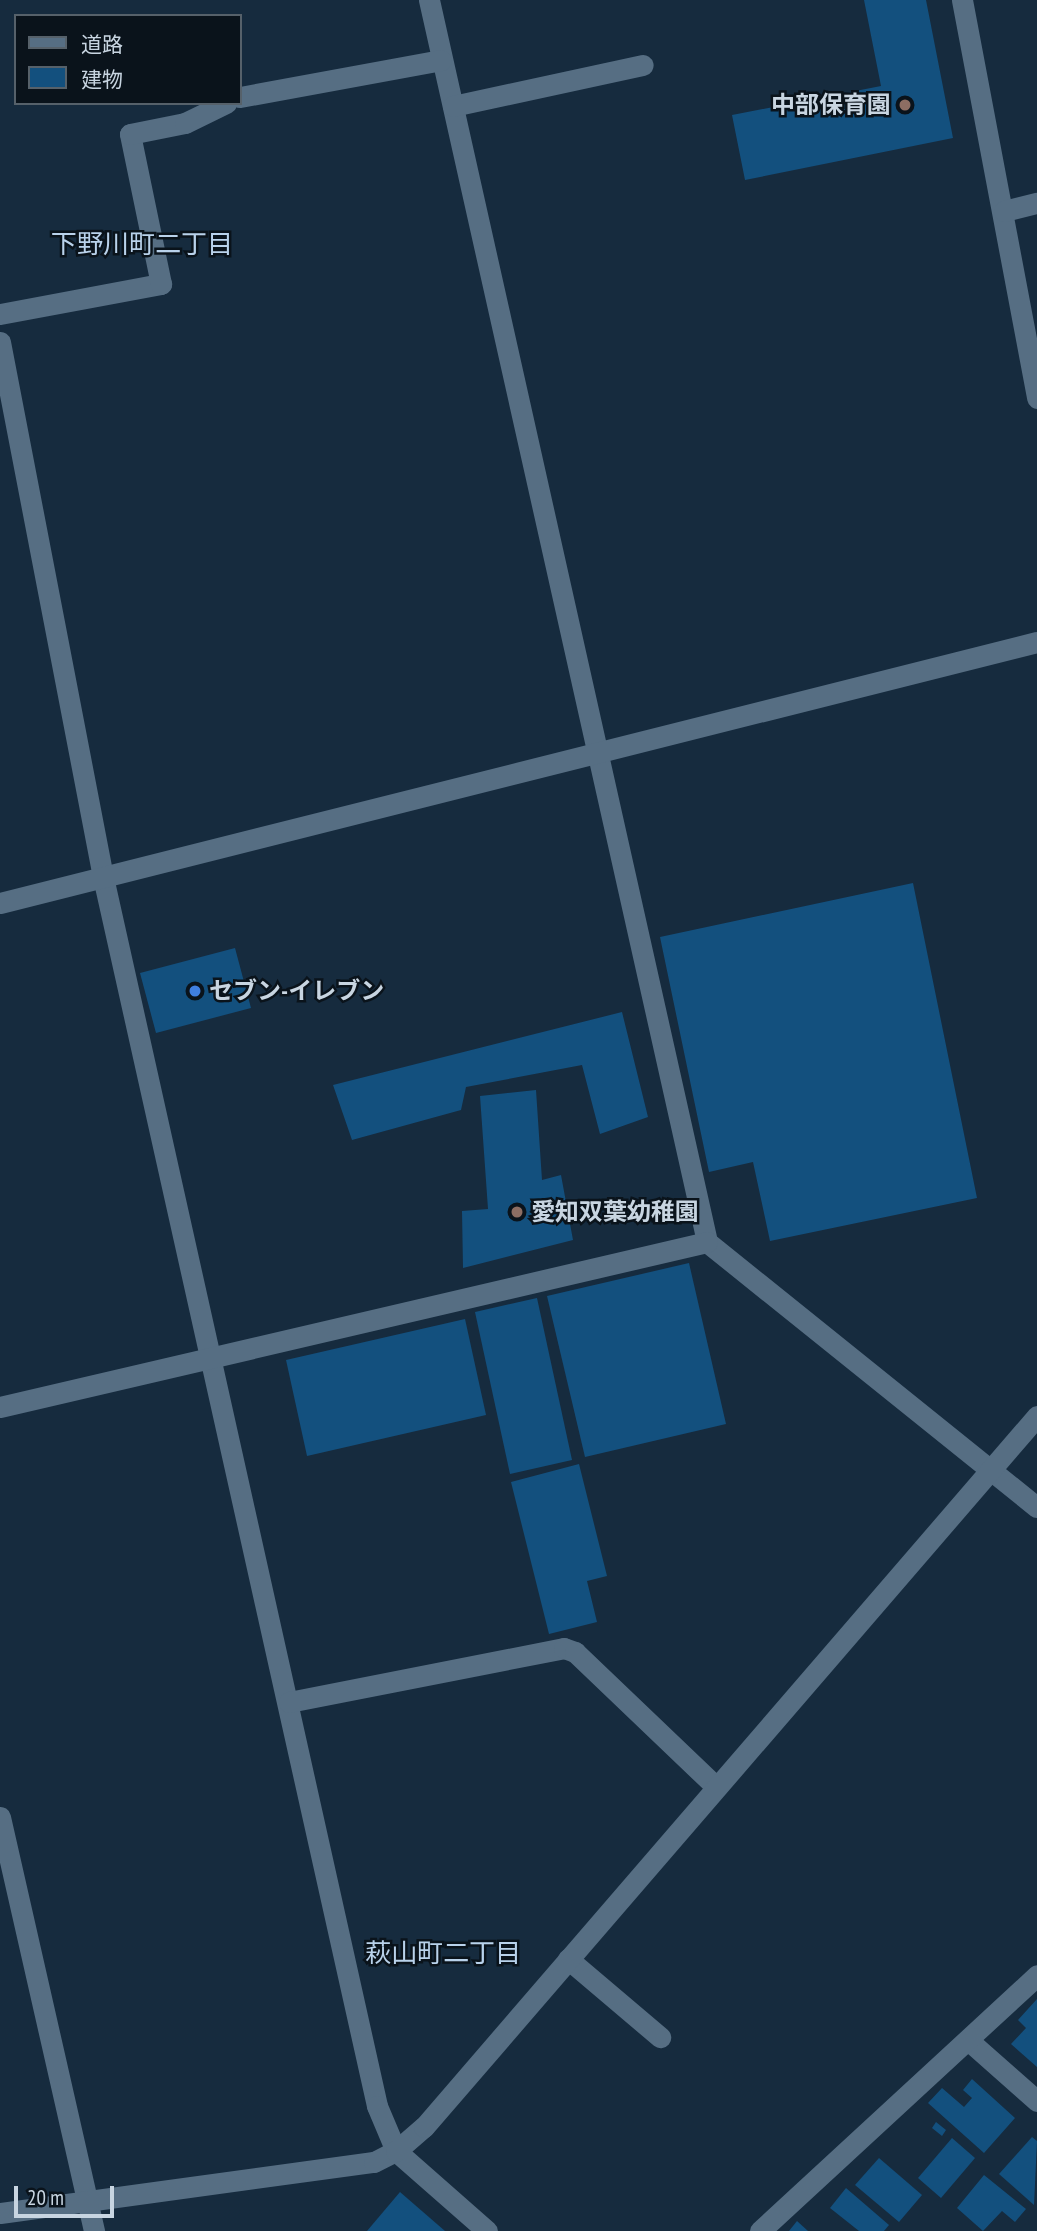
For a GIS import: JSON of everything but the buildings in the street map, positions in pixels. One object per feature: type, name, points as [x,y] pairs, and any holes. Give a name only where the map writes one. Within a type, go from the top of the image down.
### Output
[{"type":"street","points":[[429,0],[707,1242],[1037,1507]]},
{"type":"street","points":[[962,0],[1004,211],[1037,398]]},
{"type":"street","points":[[242,97],[441,60]]},
{"type":"street","points":[[453,106],[643,65]]},
{"type":"street","points":[[0,314],[161,284],[130,134],[185,123],[222,105]]},
{"type":"street","points":[[1004,211],[1037,202]]},
{"type":"street","points":[[0,342],[103,877],[377,2106],[396,2151],[487,2231]]},
{"type":"street","points":[[0,903],[596,750],[1037,642]]},
{"type":"street","points":[[0,1407],[707,1242]]},
{"type":"street","points":[[0,2214],[374,2162],[396,2151],[424,2127],[715,1786],[1037,1416]]},
{"type":"street","points":[[289,1702],[564,1648],[575,1651],[715,1786]]},
{"type":"street","points":[[0,1817],[85,2203],[94,2231]]},
{"type":"street","points":[[568,1959],[660,2037]]},
{"type":"street","points":[[760,2231],[1037,1975]]},
{"type":"street","points":[[968,2040],[1037,2101]]},
{"type":"place","name":"中部保育園","points":[[905,105]]},
{"type":"place","name":"セブン-イレブン","points":[[195,991]]},
{"type":"place","name":"愛知双葉幼稚園","points":[[517,1212]]},
{"type":"district","name":"下野川町二丁目","points":[[142,244]]},
{"type":"district","name":"萩山町二丁目","points":[[443,1953]]}]
